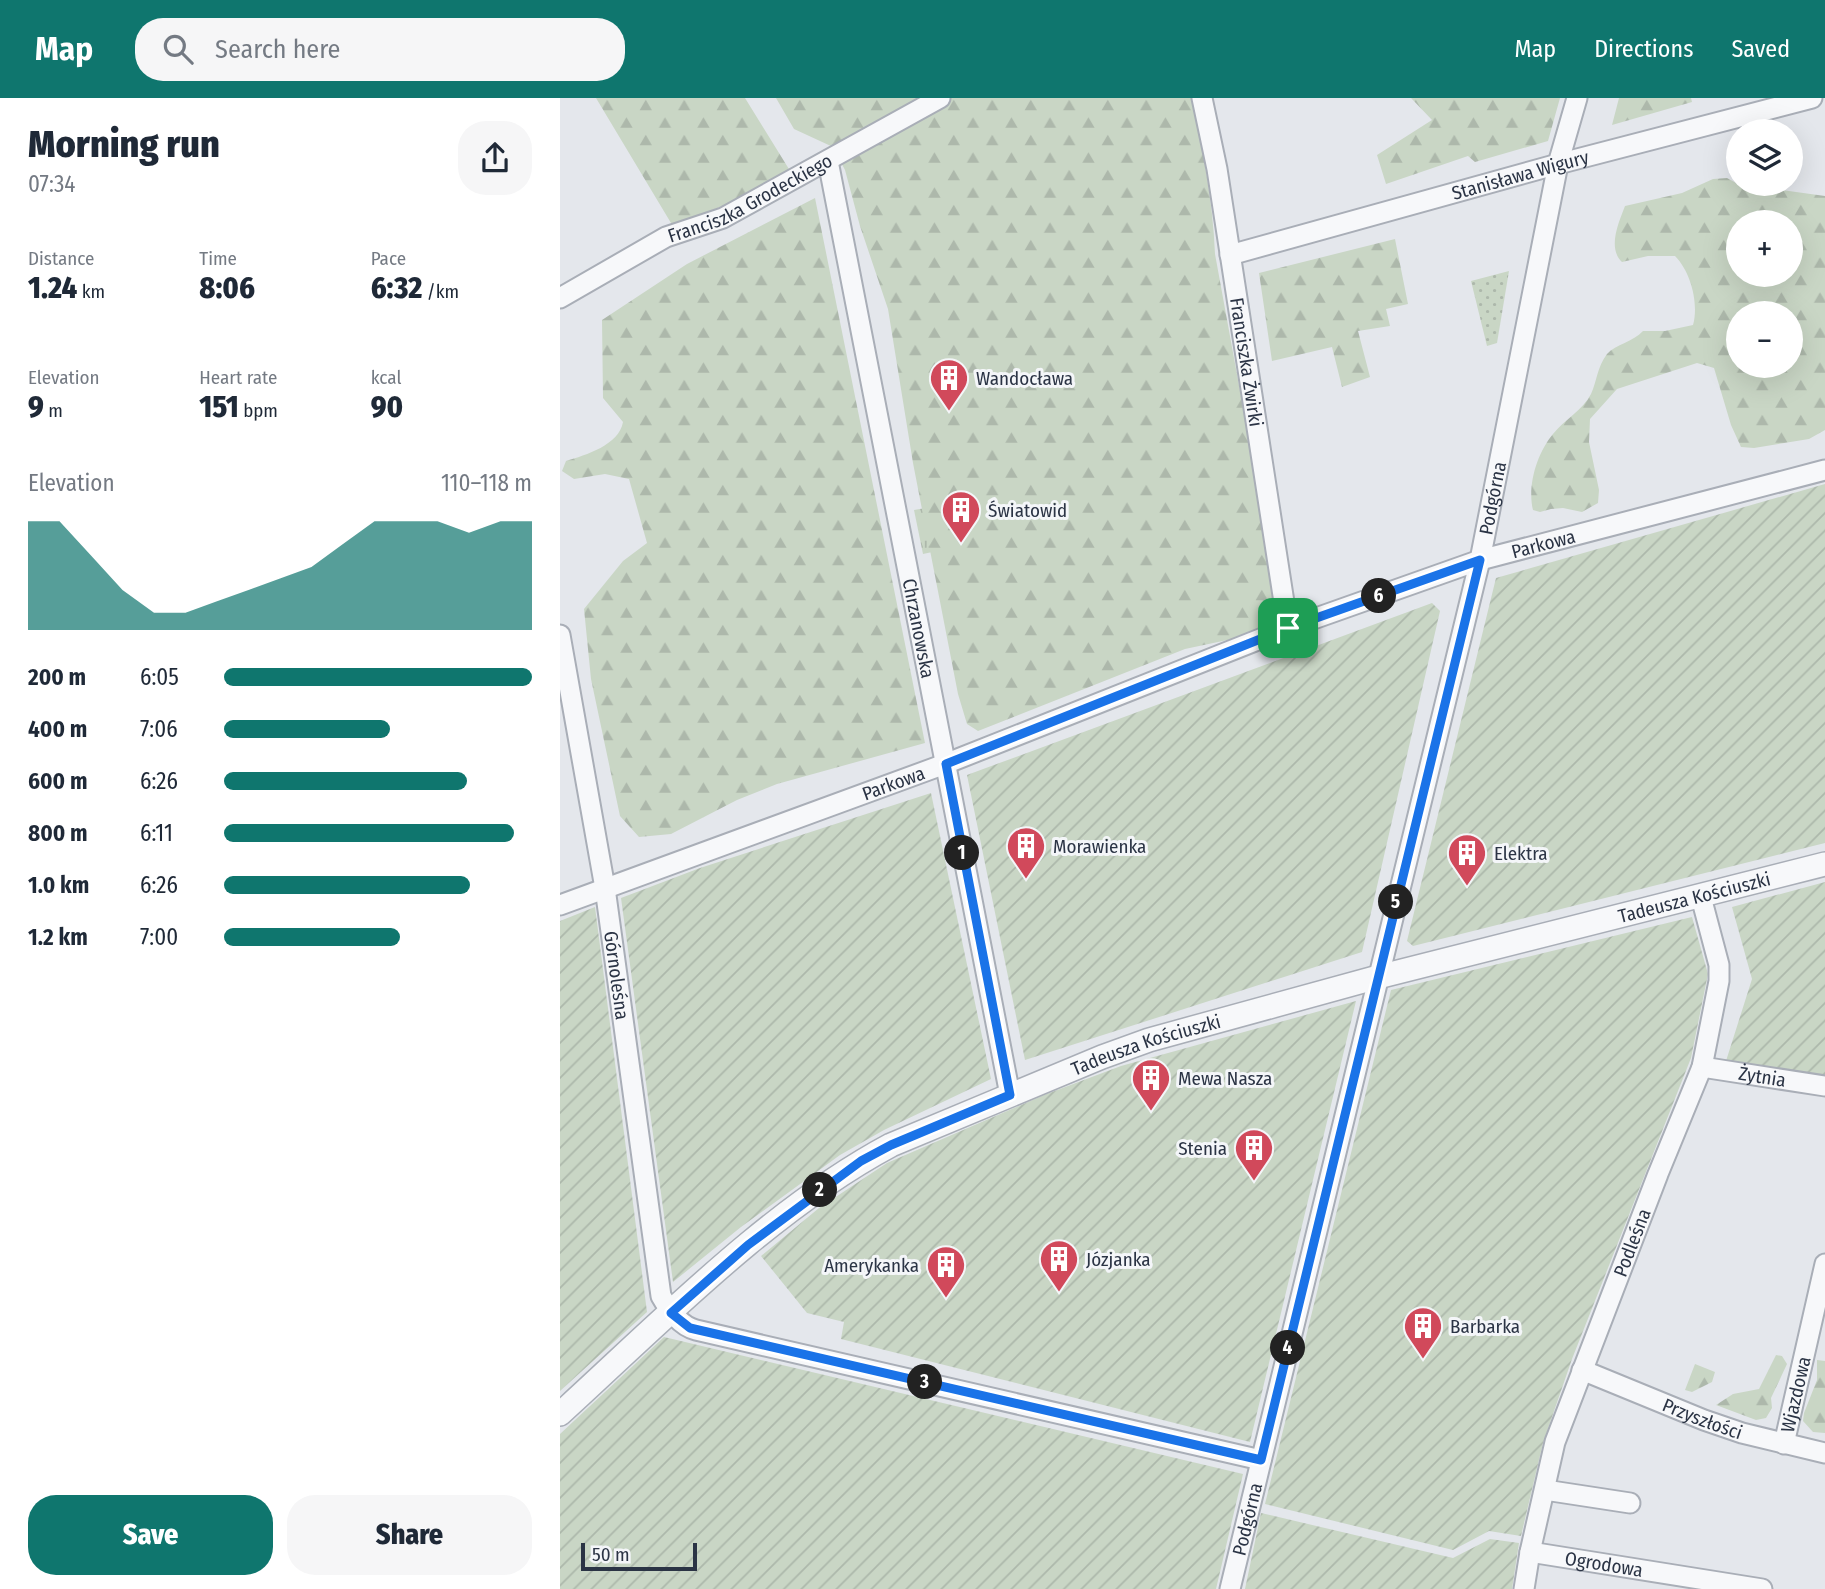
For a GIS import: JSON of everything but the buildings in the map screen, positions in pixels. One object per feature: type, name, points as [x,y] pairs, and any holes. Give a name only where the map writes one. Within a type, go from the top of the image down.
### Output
[{"type":"street","name":"Franciszka Grodeckiego","points":[[560,298],[666,237],[723,218],[940,98]]},
{"type":"street","name":"Franciszka Żwirki","points":[[1202,98],[1217,169],[1288,628]]},
{"type":"street","name":"Podgórna","points":[[1230,1589],[1480,560],[1558,164],[1577,98]]},
{"type":"street","name":"Stanisława Wigury","points":[[1230,255],[1558,164],[1812,98]]},
{"type":"street","name":"Chrzanowska","points":[[828,161],[1010,1095]]},
{"type":"street","name":"Parkowa","points":[[560,905],[946,764],[1288,628],[1480,560],[1825,470]]},
{"type":"street","name":"Górnoleśna","points":[[560,635],[605,888],[660,1296],[671,1313]]},
{"type":"street","name":"Tadeusza Kościuszki","points":[[560,1414],[748,1245],[861,1161],[891,1145],[1149,1040],[1378,977],[1825,864]]},
{"type":"street","name":"Podleśna","points":[[1524,1589],[1555,1443],[1702,1067],[1719,981],[1718,965],[1701,897]]},
{"type":"street","name":"Żytnia","points":[[1702,1067],[1825,1086]]},
{"type":"street","name":"Wjazdowa","points":[[1784,1444],[1825,1264]]},
{"type":"street","points":[[671,1313],[690,1328],[1261,1460]]},
{"type":"street","name":"Przyszłości","points":[[1582,1370],[1742,1433],[1825,1453]]},
{"type":"street","points":[[1545,1490],[1630,1503]]},
{"type":"street","name":"Ogrodowa","points":[[1530,1552],[1762,1589]]},
{"type":"green space","points":[[596,98],[745,98],[792,174],[674,228]]},
{"type":"green space","points":[[776,98],[1191,98],[1207,176],[1215,254],[1266,533],[1274,617],[1269,628],[1251,635],[1185,649],[978,731],[967,724],[958,694],[913,463],[888,309],[860,226],[845,170],[833,147],[794,129]]},
{"type":"green space","points":[[1411,98],[1560,98],[1548,141],[1475,162],[1468,156],[1386,184],[1377,155],[1432,120]]},
{"type":"green space","points":[[1619,98],[1691,98],[1692,102],[1612,125]]},
{"type":"green space","points":[[1726,178],[1726,196],[1803,196],[1803,193],[1825,196],[1825,430],[1809,439],[1754,448],[1741,447],[1731,425],[1714,368],[1697,363],[1617,389],[1590,419],[1589,442],[1599,490],[1598,503],[1582,512],[1563,508],[1540,512],[1533,510],[1532,480],[1542,451],[1557,429],[1588,400],[1607,354],[1643,331],[1665,331],[1693,325],[1695,308],[1692,289],[1681,263],[1675,256],[1648,256],[1622,262],[1615,250],[1616,235],[1625,206],[1682,193],[1713,179]]},
{"type":"green space","points":[[815,198],[925,743],[777,784],[737,800],[671,834],[639,837],[620,816],[591,679],[584,609],[623,561],[647,543],[629,479],[605,474],[574,479],[562,471],[566,461],[608,443],[620,430],[623,422],[603,398],[602,320],[687,264]]},
{"type":"green space","points":[[1395,239],[1408,304],[1386,309],[1390,326],[1358,331],[1370,377],[1342,387],[1332,347],[1272,361],[1259,273]]},
{"type":"green space","points":[[1509,271],[1497,343],[1487,346],[1471,281]]},
{"type":"green space","points":[[1825,484],[1825,843],[1413,946],[1407,941],[1496,578]]},
{"type":"green space","points":[[978,499],[937,551],[923,554],[914,510]]},
{"type":"green space","points":[[1432,603],[1440,611],[1362,952],[1025,1060],[967,775]]},
{"type":"green space","points":[[931,793],[991,1079],[884,1130],[840,1155],[741,1227],[673,1282],[621,898],[700,868]]},
{"type":"green space","points":[[1825,882],[1825,1075],[1726,1061],[1752,979],[1732,907]]},
{"type":"green space","points":[[595,907],[647,1312],[560,1391],[560,921]]},
{"type":"green space","points":[[1692,917],[1708,974],[1691,1058],[1572,1359],[1543,1443],[1521,1536],[1489,1531],[1453,1550],[1265,1504],[1391,990]]},
{"type":"green space","points":[[1356,1001],[1250,1442],[841,1339],[844,1322],[807,1313],[761,1256],[819,1208],[887,1163],[1044,1095],[1121,1066]]},
{"type":"green space","points":[[664,1337],[1243,1474],[1216,1589],[560,1589],[560,1434]]},
{"type":"green space","points":[[1776,1355],[1782,1356],[1787,1364],[1771,1398],[1772,1408],[1766,1418],[1756,1420],[1716,1405],[1733,1394],[1759,1389]]},
{"type":"green space","points":[[1817,1360],[1825,1361],[1825,1433],[1813,1432],[1803,1421],[1817,1380]]},
{"type":"green space","points":[[1695,1364],[1715,1372],[1712,1382],[1692,1392],[1685,1390]]},
{"type":"green space","points":[[1261,1513],[1453,1558],[1490,1539],[1519,1543],[1512,1589],[1245,1589]]},
{"type":"place","name":"Wandocława","points":[[949,412]]},
{"type":"place","name":"Światowid","points":[[961,544]]},
{"type":"place","name":"Morawienka","points":[[1026,880]]},
{"type":"place","name":"Elektra","points":[[1467,887]]},
{"type":"place","name":"Mewa Nasza","points":[[1151,1112]]},
{"type":"place","name":"Stenia","points":[[1254,1182]]},
{"type":"place","name":"Józjanka","points":[[1059,1293]]},
{"type":"place","name":"Amerykanka","points":[[946,1299]]},
{"type":"place","name":"Barbarka","points":[[1423,1360]]},
{"type":"route","points":[[1480,560],[1261,1460],[690,1328],[671,1313],[748,1245],[861,1161],[891,1145],[1010,1095],[946,764],[1288,628],[1480,560]]}]
